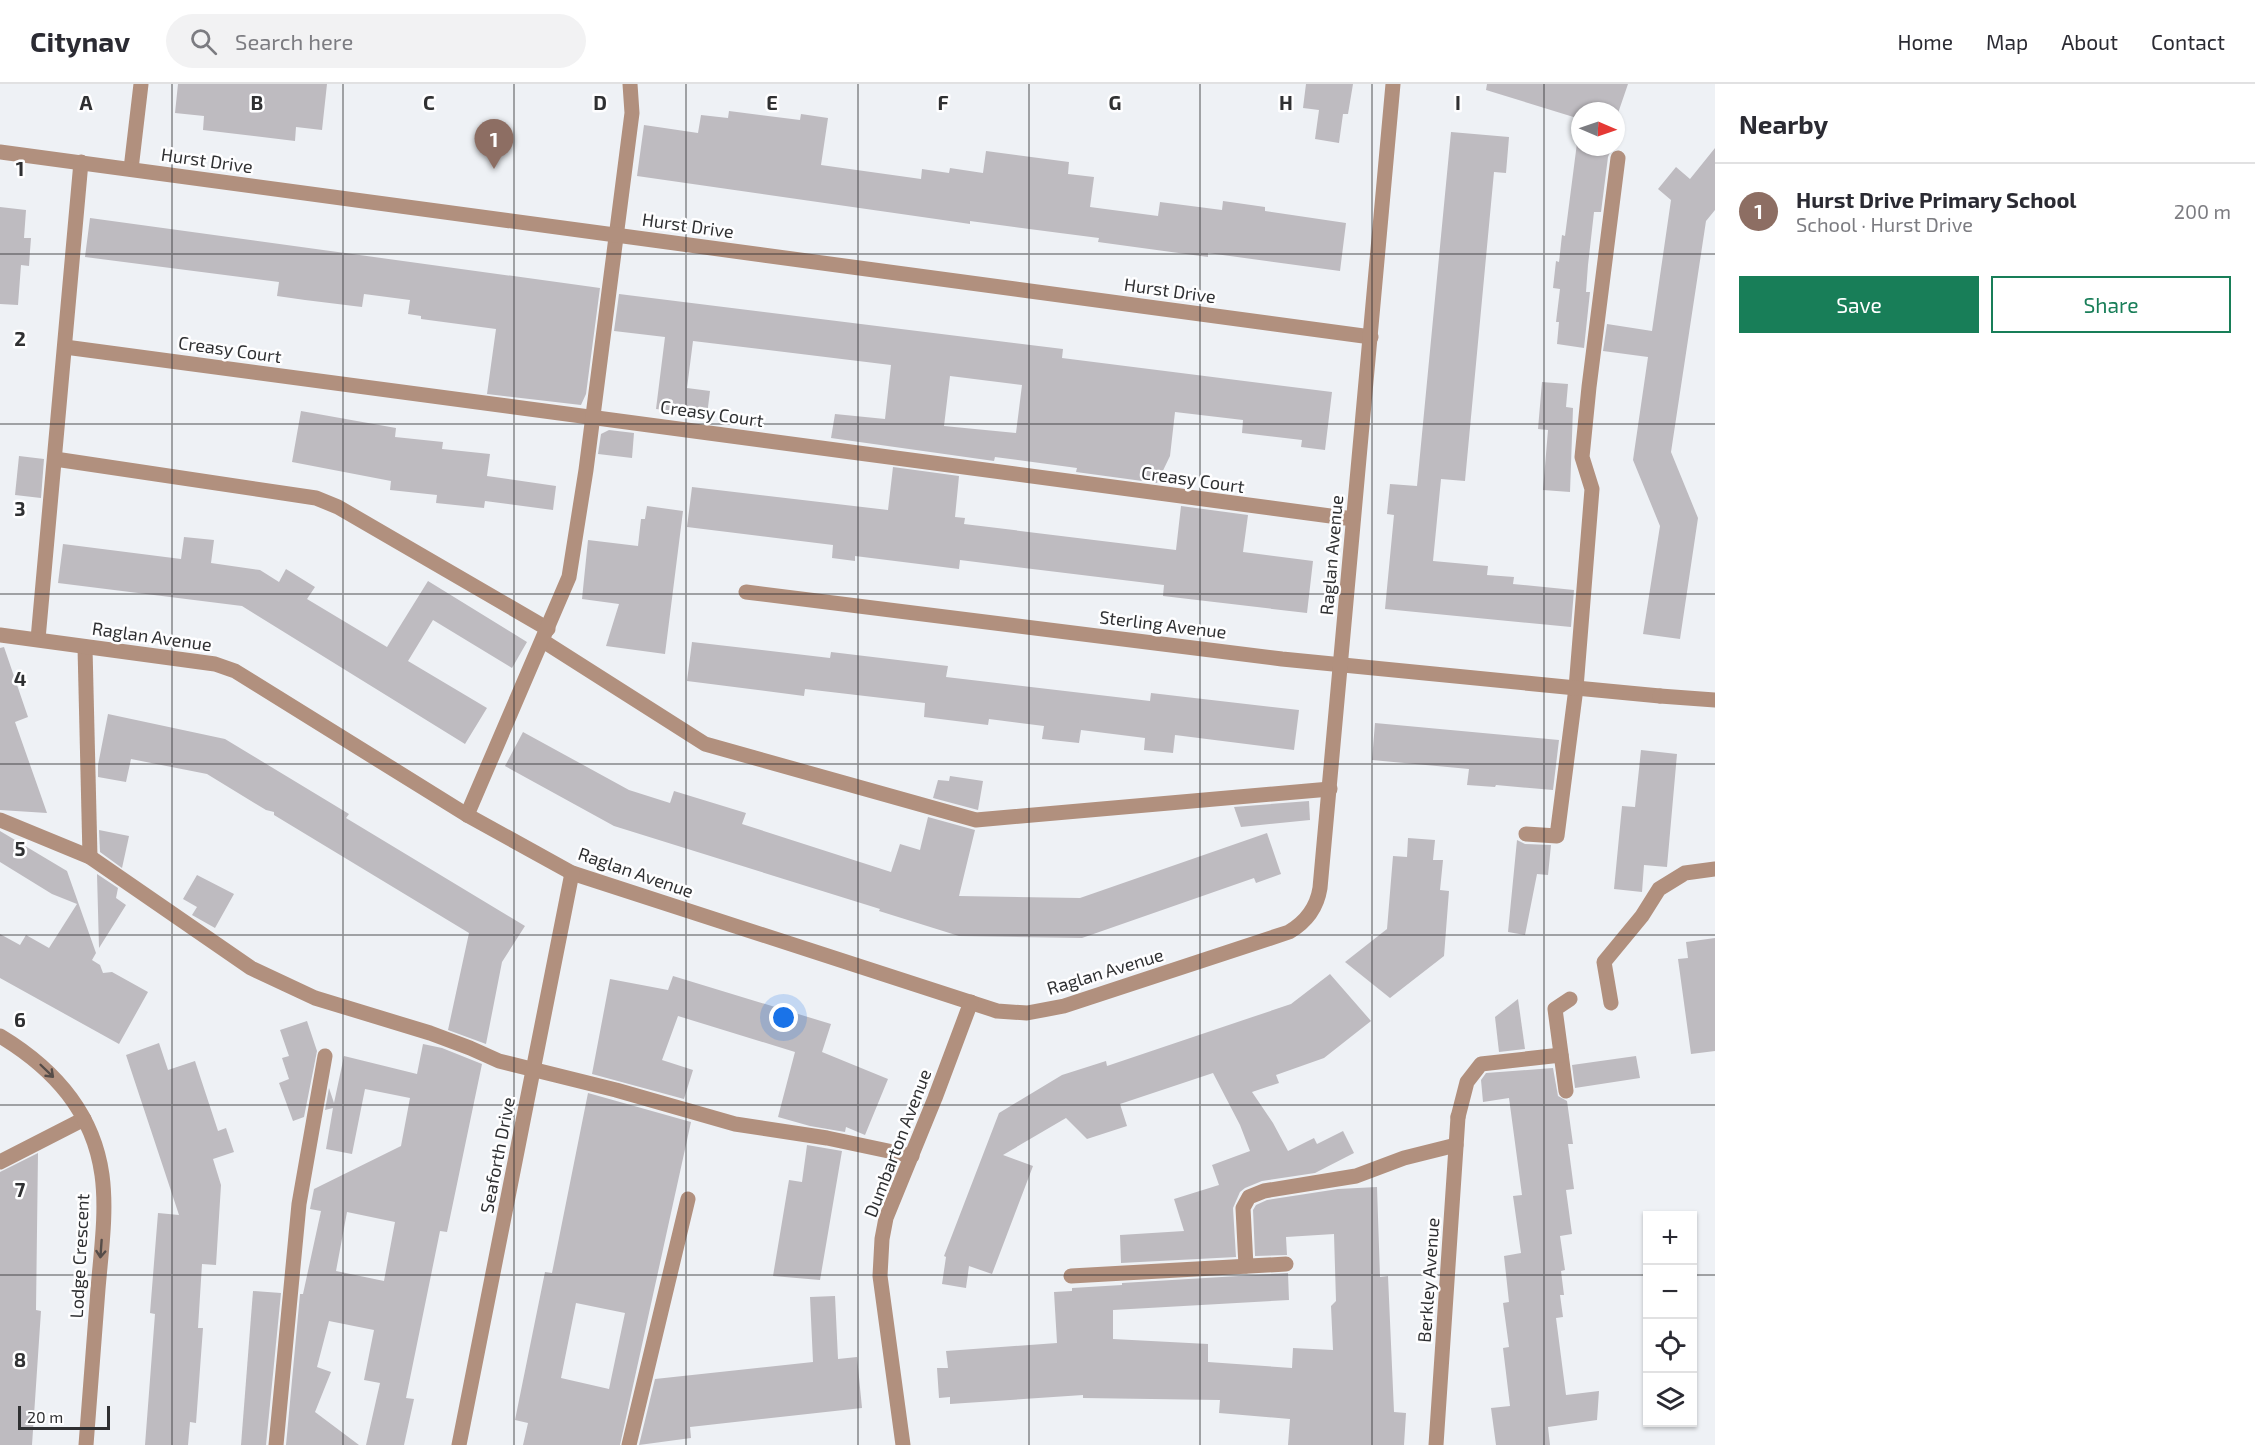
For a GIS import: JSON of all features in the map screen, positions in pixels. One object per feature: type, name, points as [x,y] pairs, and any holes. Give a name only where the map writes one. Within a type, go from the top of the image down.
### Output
[{"type":"street","points":[[131,169],[141,84]]},
{"type":"street","points":[[467,814],[546,635],[569,577],[586,470],[591,416],[632,113],[630,84]]},
{"type":"street","name":"Raglan Avenue","points":[[0,635],[215,664],[235,671],[467,814],[572,873],[997,1011],[1027,1012],[1064,1006],[1267,940],[1297,927],[1308,916],[1319,895],[1393,84]]},
{"type":"street","name":"Hurst Drive","points":[[0,152],[1371,337]]},
{"type":"street","points":[[1526,834],[1557,836],[1576,688],[1592,489],[1582,457],[1618,158]]},
{"type":"street","points":[[38,639],[81,162]]},
{"type":"street","name":"Creasy Court","points":[[65,347],[1353,519]]},
{"type":"street","points":[[55,459],[316,498],[338,507],[546,635],[705,744],[976,820],[1330,789]]},
{"type":"street","name":"Sterling Avenue","points":[[746,592],[1282,659],[1715,700]]},
{"type":"street","points":[[85,647],[90,857]]},
{"type":"street","points":[[0,820],[90,857],[251,968],[315,998],[430,1033],[470,1047],[499,1061],[533,1071],[616,1090],[735,1124],[827,1138],[912,1156]]},
{"type":"street","points":[[1611,1003],[1604,962],[1636,924],[1659,889],[1685,873],[1715,869]]},
{"type":"street","name":"Seaforth Drive","points":[[459,1445],[572,873]]},
{"type":"street","points":[[1566,1091],[1555,1009],[1570,999]]},
{"type":"street","name":"Dumbarton Avenue","points":[[903,1445],[879,1260],[886,1218],[971,1002]]},
{"type":"street","name":"Lodge Crescent","points":[[0,1036],[31,1056],[72,1098],[95,1146],[102,1175],[104,1202],[86,1445]]},
{"type":"street","name":"Berkley Avenue","points":[[1436,1445],[1458,1117],[1467,1082],[1481,1064],[1561,1055]]},
{"type":"street","points":[[276,1445],[299,1204],[325,1056]]},
{"type":"street","points":[[0,1162],[84,1119]]},
{"type":"street","points":[[1246,1266],[1243,1208],[1249,1197],[1264,1191],[1356,1176],[1404,1158],[1456,1145]]},
{"type":"street","points":[[628,1445],[688,1199]]},
{"type":"street","points":[[1071,1276],[1286,1264]]},
{"type":"building","points":[[178,84],[327,84],[322,130],[296,127],[295,141],[203,130],[204,116],[175,113]]},
{"type":"building","points":[[1306,84],[1353,84],[1348,114],[1343,114],[1339,143],[1315,139],[1319,110],[1303,108]]},
{"type":"building","points":[[1487,84],[1628,84],[1622,102],[1571,102],[1571,116],[1486,90]]},
{"type":"building","points":[[729,111],[800,120],[801,114],[828,118],[821,165],[921,179],[922,169],[949,173],[950,168],[983,173],[986,151],[1069,162],[1068,174],[1094,177],[1090,207],[1158,216],[1160,202],[1222,210],[1223,201],[1265,207],[1265,211],[1346,223],[1340,271],[1208,253],[1208,257],[1098,242],[1099,238],[970,221],[970,224],[637,176],[644,125],[698,133],[701,115],[728,118]]},
{"type":"building","points":[[1451,132],[1509,137],[1506,173],[1494,172],[1465,481],[1441,479],[1433,561],[1488,566],[1487,575],[1514,577],[1513,584],[1574,590],[1571,627],[1385,609],[1394,515],[1387,514],[1390,484],[1417,486]]},
{"type":"building","points":[[1715,148],[1715,210],[1706,221],[1671,452],[1698,518],[1680,639],[1643,634],[1660,526],[1633,460],[1648,357],[1603,351],[1607,324],[1652,331],[1671,200],[1658,189],[1676,167],[1690,179]]},
{"type":"building","points":[[1575,156],[1608,156],[1601,212],[1594,212],[1586,292],[1590,292],[1584,348],[1557,344],[1559,322],[1556,322],[1560,289],[1553,288],[1562,235],[1565,236]]},
{"type":"building","points":[[0,207],[26,210],[24,238],[31,238],[29,266],[21,265],[18,305],[0,304]]},
{"type":"building","points":[[90,218],[600,288],[586,394],[581,405],[487,394],[496,329],[421,319],[421,316],[408,314],[410,300],[364,294],[362,307],[305,300],[277,296],[279,282],[85,257]]},
{"type":"building","points":[[619,294],[1063,349],[1062,358],[1332,392],[1325,450],[1301,447],[1302,440],[1242,433],[1243,420],[1175,412],[1170,456],[1157,483],[1076,472],[1077,468],[995,457],[994,461],[831,438],[835,414],[885,419],[891,365],[693,341],[687,388],[710,391],[707,415],[656,409],[665,337],[614,331]],"holes":[[[950,376],[1022,385],[1016,433],[944,426]]]},
{"type":"building","points":[[1542,382],[1568,384],[1566,407],[1573,408],[1570,492],[1543,490],[1548,430],[1538,429]]},
{"type":"building","points":[[301,411],[396,428],[395,437],[443,442],[442,449],[490,454],[487,476],[556,486],[553,510],[485,501],[484,508],[436,503],[437,495],[390,490],[391,481],[292,462]]},
{"type":"building","points":[[609,430],[634,433],[632,458],[598,454],[601,434]]},
{"type":"building","points":[[19,456],[44,459],[41,498],[15,495]]},
{"type":"building","points":[[893,467],[959,476],[955,517],[965,518],[964,524],[1176,550],[1181,506],[1248,515],[1243,552],[1313,561],[1307,613],[1163,596],[1164,585],[960,560],[959,569],[855,556],[855,561],[832,558],[833,545],[687,527],[692,487],[888,510]]},
{"type":"building","points":[[647,506],[683,511],[665,654],[606,646],[619,604],[582,599],[588,540],[638,546],[641,519],[645,519]]},
{"type":"building","points":[[184,537],[214,540],[211,563],[260,570],[279,582],[286,569],[315,587],[307,599],[387,647],[428,581],[527,642],[512,668],[433,620],[408,661],[487,708],[465,744],[242,606],[58,583],[63,544],[181,559]]},
{"type":"building","points":[[692,642],[830,658],[831,652],[948,666],[946,677],[1150,701],[1151,693],[1299,710],[1294,750],[1175,735],[1173,753],[1144,750],[1145,738],[1081,730],[1079,743],[1042,739],[1044,726],[989,719],[988,725],[924,717],[925,703],[805,689],[804,696],[687,681]]},
{"type":"building","points":[[4,647],[28,717],[15,722],[47,813],[0,810],[0,648]]},
{"type":"building","points":[[108,714],[225,739],[349,814],[346,818],[525,926],[502,962],[486,1044],[448,1030],[469,933],[274,815],[274,812],[266,810],[207,774],[131,759],[126,782],[98,777],[98,765]]},
{"type":"building","points":[[1375,723],[1559,740],[1553,790],[1467,785],[1469,769],[1372,760]]},
{"type":"building","points":[[523,732],[629,790],[670,803],[674,791],[746,813],[742,824],[891,872],[900,844],[920,850],[928,817],[975,830],[959,896],[1080,898],[1267,833],[1281,874],[1256,883],[1254,878],[1082,938],[959,936],[614,826],[505,766]]},
{"type":"building","points":[[1641,750],[1677,754],[1667,867],[1644,865],[1642,892],[1614,889],[1622,806],[1635,807]]},
{"type":"building","points":[[950,776],[983,781],[978,810],[933,798],[938,780],[949,781]]},
{"type":"building","points":[[1309,801],[1310,820],[1241,827],[1234,807]]},
{"type":"building","points":[[99,830],[129,836],[122,868],[100,852]]},
{"type":"building","points":[[0,831],[67,871],[96,953],[92,960],[100,965],[103,973],[112,972],[148,992],[119,1044],[0,978],[0,934],[20,945],[26,935],[49,948],[77,904],[52,894],[0,862]]},
{"type":"building","points":[[1408,838],[1435,840],[1433,860],[1443,860],[1440,890],[1449,891],[1444,956],[1390,998],[1345,962],[1387,929],[1393,856],[1407,857]]},
{"type":"building","points":[[1517,840],[1525,844],[1551,845],[1548,875],[1537,874],[1525,935],[1508,932]]},
{"type":"building","points":[[97,874],[118,888],[116,898],[126,905],[99,948]]},
{"type":"building","points":[[197,875],[234,894],[215,928],[192,915],[197,907],[183,899]]},
{"type":"building","points":[[1715,938],[1715,1051],[1691,1054],[1678,959],[1688,958],[1686,942]]},
{"type":"building","points":[[1330,974],[1371,1021],[1324,1058],[1276,1075],[1279,1083],[1252,1092],[1288,1151],[1314,1138],[1317,1144],[1343,1131],[1354,1153],[1315,1173],[1262,1181],[1240,1192],[1233,1208],[1236,1257],[1121,1263],[1120,1235],[1184,1231],[1174,1199],[1219,1185],[1212,1165],[1250,1151],[1240,1125],[1213,1073],[1120,1104],[1127,1126],[1087,1139],[1066,1118],[1003,1155],[1033,1166],[992,1274],[969,1266],[966,1288],[942,1284],[946,1257],[944,1256],[999,1113],[1062,1075],[1106,1061],[1107,1066],[1291,1004]]},
{"type":"building","points":[[673,976],[831,1024],[822,1052],[888,1079],[865,1135],[846,1127],[845,1132],[778,1117],[795,1052],[678,1016],[662,1060],[693,1070],[684,1099],[592,1074],[610,979],[668,990]]},
{"type":"building","points":[[1518,999],[1525,1049],[1499,1052],[1495,1017]]},
{"type":"building","points":[[307,1021],[317,1051],[304,1117],[293,1121],[279,1083],[289,1079],[282,1058],[289,1056],[280,1030]]},
{"type":"building","points":[[159,1043],[168,1070],[195,1061],[218,1131],[226,1128],[234,1152],[213,1159],[221,1185],[216,1265],[202,1264],[198,1328],[203,1328],[196,1423],[190,1422],[188,1445],[145,1445],[155,1314],[150,1313],[158,1213],[179,1215],[126,1055]]},
{"type":"building","points":[[423,1044],[442,1048],[482,1064],[447,1232],[440,1231],[406,1398],[414,1399],[404,1445],[366,1445],[380,1383],[364,1380],[374,1330],[329,1321],[317,1367],[331,1372],[315,1412],[359,1445],[286,1445],[300,1294],[303,1294],[321,1211],[310,1209],[314,1189],[401,1146],[410,1098],[365,1089],[352,1154],[326,1149],[333,1108],[325,1110],[329,1088],[334,1103],[344,1056],[417,1074]],"holes":[[[347,1212],[395,1222],[384,1281],[336,1271]]]},
{"type":"building","points":[[1636,1056],[1640,1078],[1575,1088],[1572,1065]]},
{"type":"building","points":[[1553,1068],[1558,1096],[1567,1101],[1573,1144],[1568,1144],[1574,1189],[1566,1190],[1572,1234],[1560,1236],[1565,1270],[1561,1271],[1564,1295],[1560,1295],[1563,1317],[1556,1318],[1566,1395],[1599,1391],[1597,1420],[1548,1427],[1550,1445],[1496,1445],[1491,1408],[1510,1406],[1503,1348],[1509,1347],[1503,1303],[1509,1302],[1504,1256],[1521,1253],[1513,1196],[1522,1195],[1509,1098],[1483,1102],[1481,1080],[1486,1073]]},
{"type":"building","points":[[588,1093],[691,1122],[620,1445],[523,1445],[528,1423],[515,1420],[545,1272],[552,1273]],"holes":[[[576,1303],[625,1313],[609,1389],[561,1378]]]},
{"type":"building","points":[[807,1145],[842,1151],[820,1280],[773,1276],[789,1180],[802,1182]]},
{"type":"building","points":[[38,1153],[36,1310],[41,1311],[32,1445],[0,1445],[0,1172]]},
{"type":"building","points":[[1377,1187],[1380,1277],[1388,1276],[1394,1412],[1406,1413],[1404,1445],[1288,1445],[1290,1419],[1219,1413],[1220,1400],[1083,1398],[1083,1395],[950,1404],[950,1397],[939,1398],[937,1368],[948,1368],[946,1351],[1057,1343],[1054,1292],[1072,1291],[1072,1288],[1288,1273],[1289,1300],[1113,1310],[1113,1339],[1208,1344],[1208,1362],[1292,1368],[1293,1348],[1333,1350],[1331,1306],[1336,1301],[1334,1234],[1286,1237],[1287,1255],[1255,1256],[1253,1210],[1256,1205],[1267,1200],[1338,1189]]},
{"type":"building","points":[[253,1291],[281,1293],[266,1445],[241,1445]]},
{"type":"building","points":[[835,1296],[838,1359],[857,1357],[862,1408],[690,1427],[691,1438],[639,1445],[655,1379],[813,1362],[810,1297]]},
{"type":"place","name":"Hurst Drive Primary School","points":[[494,169]]}]
